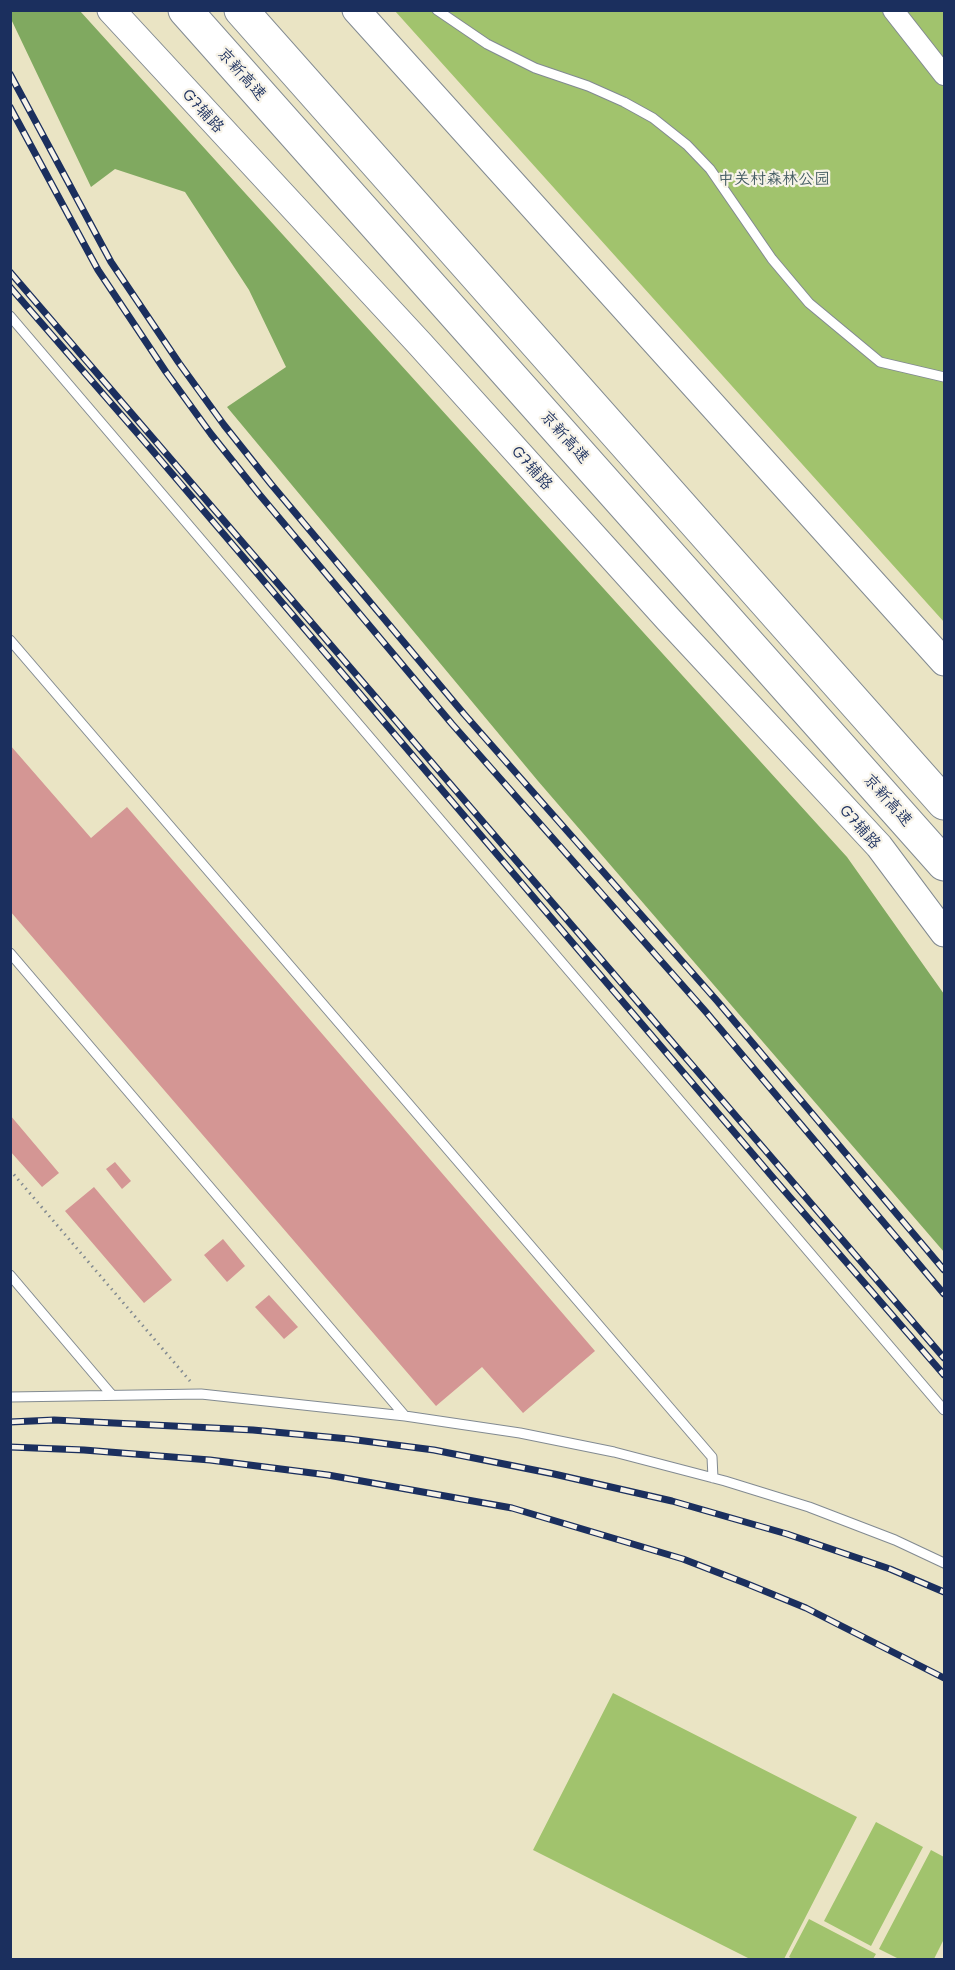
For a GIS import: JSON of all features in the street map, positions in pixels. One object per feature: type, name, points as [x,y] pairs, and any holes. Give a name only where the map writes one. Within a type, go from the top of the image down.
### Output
[{"type":"highway","name":"京新高速","points":[[185,10],[945,864]]},
{"type":"highway","points":[[241,10],[945,803]]},
{"type":"street","name":"G7辅路","points":[[111,10],[420,344],[668,619],[879,846],[945,933]]},
{"type":"street","points":[[356,10],[945,662]]},
{"type":"street","points":[[892,10],[945,75]]},
{"type":"lane","points":[[437,10],[496,49],[535,68],[588,86],[653,118],[687,144],[710,169],[772,259],[809,303],[880,362],[945,377]]},
{"type":"lane","points":[[10,316],[945,1410]]},
{"type":"lane","points":[[10,640],[712,1457],[713,1478]]},
{"type":"lane","points":[[10,952],[405,1416]]},
{"type":"lane","points":[[10,1275],[111,1394]]},
{"type":"lane","points":[[10,1397],[201,1394],[405,1416],[520,1433],[614,1452],[713,1478],[809,1508],[895,1540],[945,1563]]},
{"type":"path","points":[[10,1170],[201,1394]]},
{"type":"green space","points":[[11,10],[80,11],[847,857],[944,994],[944,1252],[538,781],[227,407],[286,367],[249,290],[185,192],[115,169],[91,187],[11,19]]},
{"type":"green space","name":"中关村森林公园","points":[[395,11],[944,11],[944,622]]},
{"type":"green space","points":[[613,1693],[857,1817],[784,1959],[750,1959],[533,1850]]},
{"type":"green space","points":[[876,1822],[923,1847],[871,1946],[824,1921]]},
{"type":"green space","points":[[931,1850],[944,1857],[944,1939],[934,1959],[899,1959],[879,1949]]},
{"type":"green space","points":[[809,1919],[876,1954],[873,1959],[794,1960],[789,1957]]},
{"type":"building","points":[[10,745],[91,838],[127,807],[595,1351],[523,1413],[482,1367],[436,1406],[10,911]]},
{"type":"building","points":[[10,1115],[59,1173],[42,1187],[10,1151]]},
{"type":"building","points":[[115,1162],[131,1181],[122,1189],[106,1169]]},
{"type":"building","points":[[94,1187],[172,1280],[144,1303],[65,1211]]},
{"type":"building","points":[[223,1239],[245,1266],[227,1282],[204,1255]]},
{"type":"building","points":[[269,1295],[298,1327],[284,1339],[255,1307]]},
{"type":"railway","points":[[10,74],[111,262],[224,425],[464,714],[718,1002],[944,1270]]},
{"type":"railway","points":[[10,107],[98,270],[166,372],[211,434],[452,724],[706,1012],[944,1294]]},
{"type":"railway","points":[[10,272],[944,1358]]},
{"type":"railway","points":[[10,287],[944,1375]]},
{"type":"railway","points":[[10,1422],[54,1420],[253,1430],[434,1450],[672,1501],[787,1534],[890,1569],[944,1592]]},
{"type":"railway","points":[[10,1447],[84,1450],[210,1460],[328,1475],[512,1508],[683,1559],[745,1583],[806,1608],[944,1678]]}]
